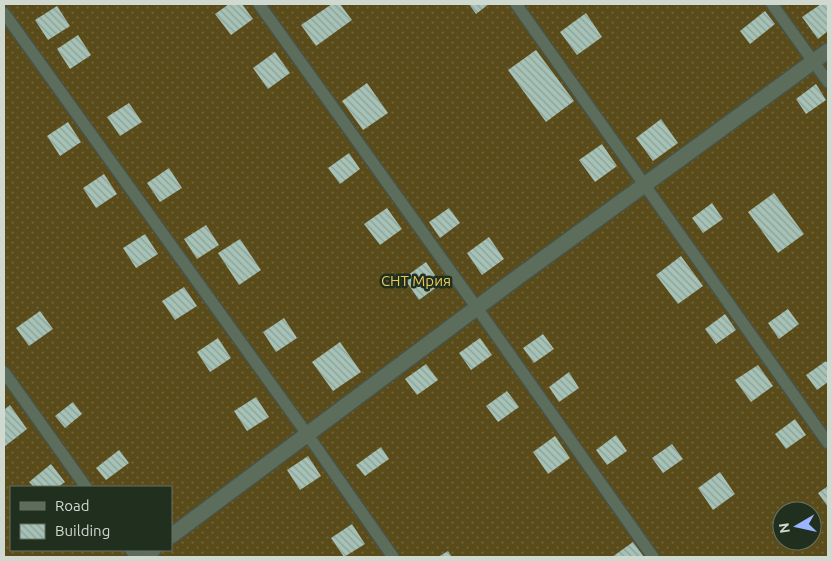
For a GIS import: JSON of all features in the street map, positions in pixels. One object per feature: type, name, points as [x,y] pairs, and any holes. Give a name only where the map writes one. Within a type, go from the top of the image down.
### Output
[{"type":"street","points":[[172,535],[477,308],[828,51]]},
{"type":"lane","points":[[259,4],[653,557]]},
{"type":"lane","points":[[516,4],[828,443]]},
{"type":"lane","points":[[772,4],[828,82]]},
{"type":"lane","points":[[4,13],[394,557]]},
{"type":"lane","points":[[4,372],[85,486]]},
{"type":"green space","name":"СНТ Мрия","points":[[4,4],[828,4],[828,557],[4,557]]},
{"type":"building","points":[[229,4],[242,4],[253,19],[231,35],[215,14]]},
{"type":"building","points":[[332,4],[340,4],[352,20],[316,46],[301,25]]},
{"type":"building","points":[[469,4],[489,4],[476,14]]},
{"type":"building","points":[[821,4],[828,6],[828,31],[818,39],[802,17]]},
{"type":"building","points":[[57,6],[70,26],[48,40],[35,20]]},
{"type":"building","points":[[765,11],[775,24],[750,44],[740,31]]},
{"type":"building","points":[[586,13],[602,37],[577,55],[560,32]]},
{"type":"building","points":[[78,35],[91,55],[70,69],[57,49]]},
{"type":"building","points":[[536,50],[574,101],[546,122],[508,70]]},
{"type":"building","points":[[275,52],[290,73],[268,89],[253,68]]},
{"type":"building","points":[[367,83],[388,113],[363,130],[342,101]]},
{"type":"building","points":[[816,84],[826,100],[806,114],[796,99]]},
{"type":"building","points":[[129,103],[142,122],[120,136],[107,117]]},
{"type":"building","points":[[661,119],[678,143],[653,161],[636,138]]},
{"type":"building","points":[[68,122],[81,142],[60,156],[47,136]]},
{"type":"building","points":[[602,144],[617,166],[595,182],[579,160]]},
{"type":"building","points":[[349,153],[360,169],[340,184],[328,168]]},
{"type":"building","points":[[169,168],[182,188],[160,202],[147,183]]},
{"type":"building","points":[[104,174],[117,194],[96,208],[83,188]]},
{"type":"building","points":[[774,193],[804,234],[778,253],[748,212]]},
{"type":"building","points":[[712,203],[723,219],[703,233],[692,218]]},
{"type":"building","points":[[387,208],[402,229],[380,245],[364,224]]},
{"type":"building","points":[[449,208],[460,223],[440,238],[429,222]]},
{"type":"building","points":[[206,225],[219,245],[197,259],[184,239]]},
{"type":"building","points":[[145,234],[158,254],[136,268],[123,248]]},
{"type":"building","points":[[489,237],[504,259],[482,275],[467,253]]},
{"type":"building","points":[[240,239],[261,270],[239,285],[218,253]]},
{"type":"building","points":[[681,256],[703,286],[678,304],[656,275]]},
{"type":"building","points":[[426,262],[441,284],[419,300],[404,278]]},
{"type":"building","points":[[184,287],[197,306],[175,320],[162,301]]},
{"type":"building","points":[[788,309],[799,324],[779,339],[768,323]]},
{"type":"building","points":[[40,311],[53,329],[29,346],[16,328]]},
{"type":"building","points":[[725,314],[736,330],[716,344],[705,329]]},
{"type":"building","points":[[284,318],[297,338],[276,352],[263,332]]},
{"type":"building","points":[[543,334],[554,349],[534,363],[523,348]]},
{"type":"building","points":[[218,338],[231,358],[210,372],[197,352]]},
{"type":"building","points":[[480,338],[492,355],[471,370],[459,353]]},
{"type":"building","points":[[340,342],[361,372],[333,391],[312,362]]},
{"type":"building","points":[[826,361],[828,364],[828,382],[817,390],[806,375]]},
{"type":"building","points":[[426,364],[438,380],[417,395],[405,379]]},
{"type":"building","points":[[758,365],[773,386],[751,402],[735,380]]},
{"type":"building","points":[[569,372],[579,388],[559,402],[549,387]]},
{"type":"building","points":[[507,391],[519,407],[498,422],[486,406]]},
{"type":"building","points":[[256,397],[269,417],[247,431],[234,411]]},
{"type":"building","points":[[73,402],[82,414],[65,428],[55,416]]},
{"type":"building","points":[[10,405],[27,429],[4,447],[4,410]]},
{"type":"building","points":[[795,419],[806,435],[786,449],[775,434]]},
{"type":"building","points":[[616,435],[627,451],[607,465],[596,450]]},
{"type":"building","points":[[555,436],[570,458],[548,474],[533,452]]},
{"type":"building","points":[[672,444],[683,459],[663,473],[652,458]]},
{"type":"building","points":[[381,447],[389,459],[365,476],[356,465]]},
{"type":"building","points":[[119,450],[129,463],[106,480],[96,468]]},
{"type":"building","points":[[308,456],[321,476],[300,490],[287,470]]},
{"type":"building","points":[[51,464],[65,482],[59,486],[33,486],[29,482]]},
{"type":"building","points":[[720,472],[735,494],[713,510],[698,488]]},
{"type":"building","points":[[828,486],[828,507],[818,493]]},
{"type":"building","points":[[352,524],[365,544],[344,557],[331,538]]},
{"type":"building","points":[[633,542],[644,557],[612,557]]},
{"type":"building","points":[[448,551],[452,557],[438,557]]}]
